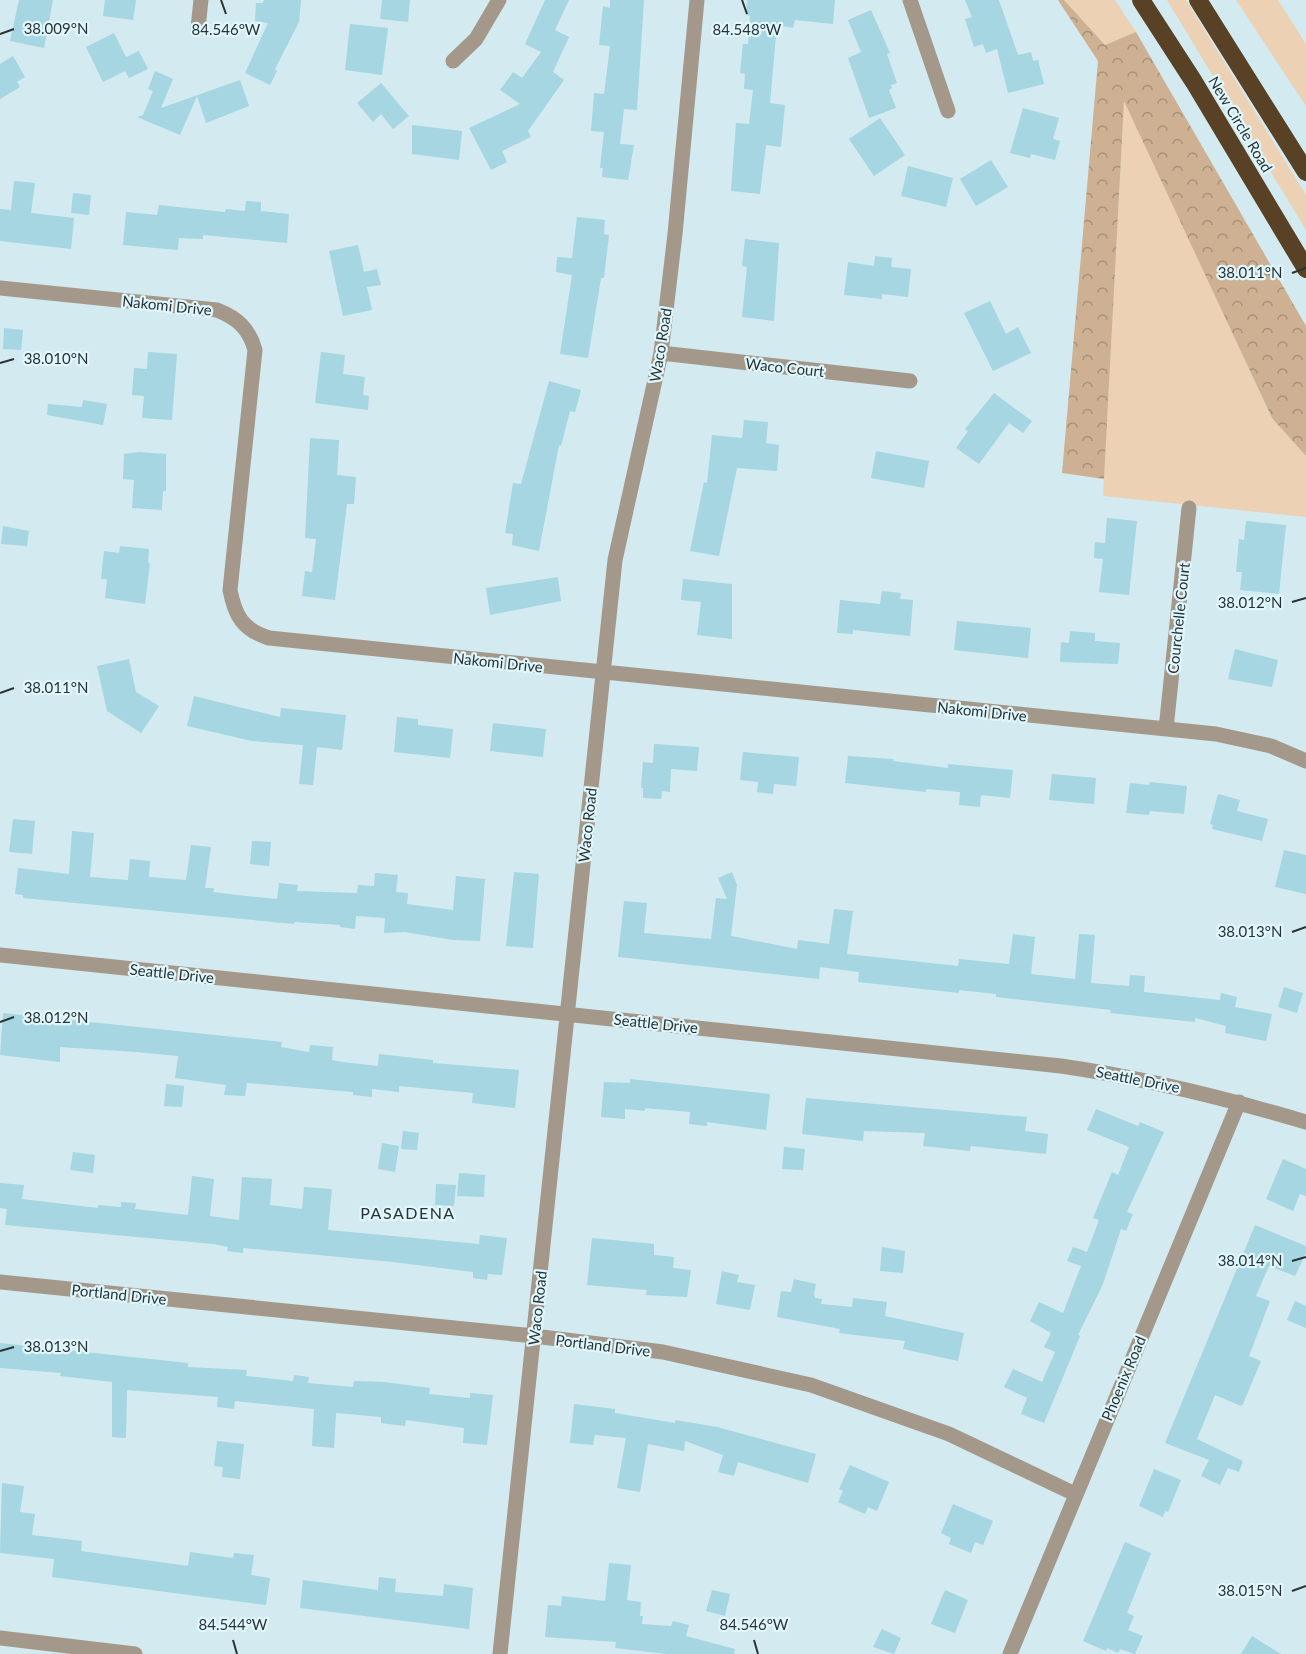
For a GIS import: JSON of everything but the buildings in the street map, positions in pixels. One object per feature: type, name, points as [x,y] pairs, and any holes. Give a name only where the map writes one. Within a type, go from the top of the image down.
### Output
[{"type":"highway","name":"New Circle Road","points":[[1141,0],[1194,82],[1306,269]]},
{"type":"highway","name":"New Circle Road","points":[[1198,0],[1306,172]]},
{"type":"street","points":[[198,28],[201,0]]},
{"type":"street","points":[[453,61],[476,39],[499,0]]},
{"type":"street","name":"Waco Road","points":[[500,1654],[616,550],[661,353],[675,234],[697,0]]},
{"type":"street","points":[[910,0],[948,111]]},
{"type":"street","name":"Nakomi Drive","points":[[0,288],[217,310],[239,322],[251,336],[255,350],[230,590],[234,612],[245,627],[254,633],[269,638],[1166,729],[1244,739],[1271,746],[1306,761]]},
{"type":"street","name":"Waco Court","points":[[661,353],[910,381]]},
{"type":"street","name":"Courchelle Court","points":[[1166,729],[1189,508]]},
{"type":"street","name":"Seattle Drive","points":[[0,955],[1061,1066],[1132,1076],[1239,1102],[1306,1122]]},
{"type":"street","name":"Phoenix Road","points":[[1010,1654],[1239,1102]]},
{"type":"street","name":"Portland Drive","points":[[0,1282],[534,1336],[663,1352],[811,1385],[949,1434],[1075,1494]]},
{"type":"street","points":[[0,1638],[135,1654]]},
{"type":"shaded area","points":[[1064,0],[1115,0],[1136,32],[1105,45]]},
{"type":"shaded area","points":[[1167,0],[1186,0],[1306,195],[1306,230]]},
{"type":"shaded area","points":[[1236,0],[1278,0],[1306,44],[1306,106]]},
{"type":"shaded area","points":[[1124,99],[1272,418],[1306,456],[1306,517],[1103,496]]},
{"type":"green space","points":[[1058,0],[1064,0],[1105,45],[1136,32],[1306,326],[1306,456],[1272,418],[1124,101],[1104,479],[1062,473],[1098,61]]},
{"type":"district","name":"PASADENA","points":[[408,1212]]}]
